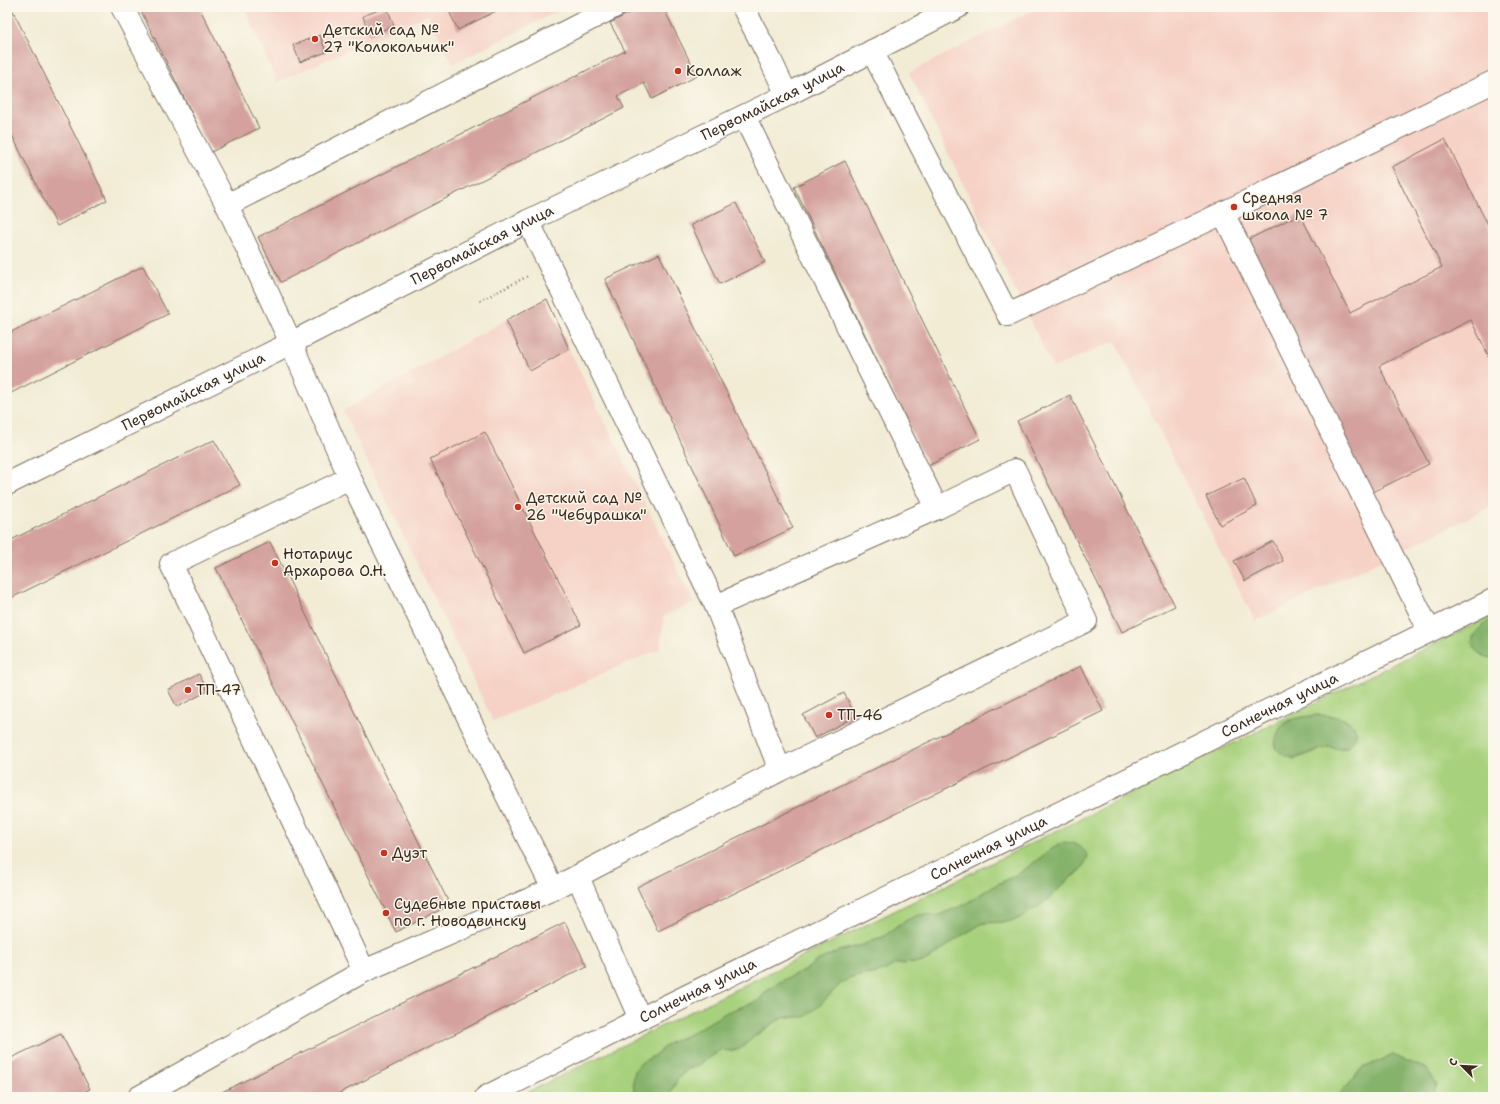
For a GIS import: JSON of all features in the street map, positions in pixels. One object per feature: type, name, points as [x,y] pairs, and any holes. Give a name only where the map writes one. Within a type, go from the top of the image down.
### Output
[{"type":"street","points":[[122,7],[227,205],[291,343],[350,478],[554,889]]},
{"type":"street","points":[[227,205],[614,7]]},
{"type":"street","points":[[743,7],[787,95]]},
{"type":"street","name":"Первомайская улица","points":[[7,484],[291,343],[528,221],[787,95],[958,7]]},
{"type":"street","points":[[872,51],[1008,315],[1493,82]]},
{"type":"street","points":[[744,116],[937,508]]},
{"type":"street","points":[[1223,213],[1429,630]]},
{"type":"street","points":[[528,221],[716,606],[780,770]]},
{"type":"street","points":[[139,1097],[364,971],[554,889],[780,770],[1086,621],[1015,470],[937,508],[716,606]]},
{"type":"street","points":[[350,478],[171,564],[364,971]]},
{"type":"street","name":"Солнечная улица","points":[[486,1097],[640,1019],[1429,630],[1493,600]]},
{"type":"street","points":[[578,877],[640,1019]]},
{"type":"path","points":[[480,301],[550,265]]},
{"type":"shaded area","name":"Детский сад № 27 \"Колокольчик\"","points":[[244,7],[566,7],[453,64],[428,15],[277,82]]},
{"type":"shaded area","name":"Средняя школа № 7","points":[[1039,7],[1493,7],[1493,506],[1255,621],[1115,341],[1053,368],[909,73]]},
{"type":"shaded area","name":"Детский сад № 26 \"Чебурашка\"","points":[[547,299],[569,349],[694,603],[664,616],[660,649],[493,721],[343,411],[506,320]]},
{"type":"green space","points":[[1493,615],[1493,618],[1479,629],[1491,658],[1493,658],[1493,944],[1490,952],[1493,962],[1493,1097],[1432,1097],[1437,1084],[1393,1055],[1361,1069],[1337,1097],[668,1097],[678,1079],[690,1068],[697,1066],[721,1050],[731,1051],[740,1049],[756,1035],[780,1019],[787,1017],[805,1017],[819,1006],[841,983],[859,976],[881,972],[896,964],[919,963],[928,960],[961,936],[983,923],[1007,922],[1018,919],[1044,903],[1071,877],[1079,873],[1064,842],[1020,873],[990,888],[964,905],[936,916],[925,914],[905,921],[883,937],[872,940],[863,945],[839,951],[817,961],[805,970],[781,981],[767,991],[758,1001],[728,1012],[690,1034],[669,1043],[652,1057],[642,1062],[634,1091],[638,1097],[518,1097]],"holes":[[[1319,715],[1333,716],[1347,747],[1341,749],[1328,747],[1292,759],[1287,721]]]},
{"type":"green space","points":[[1493,618],[1493,658],[1491,658],[1477,652],[1472,644],[1472,640],[1480,628]]},
{"type":"green space","points":[[1319,715],[1336,717],[1348,721],[1355,729],[1356,735],[1353,742],[1344,748],[1328,747],[1294,758],[1286,756],[1275,748],[1276,738],[1279,731],[1288,721],[1302,717]]},
{"type":"green space","points":[[1064,842],[1072,843],[1081,847],[1088,856],[1084,865],[1079,873],[1071,877],[1044,903],[1018,919],[1007,922],[983,923],[961,936],[928,960],[919,963],[896,964],[881,972],[859,976],[841,983],[819,1006],[805,1017],[787,1017],[780,1019],[756,1035],[740,1049],[731,1051],[721,1050],[697,1066],[690,1068],[678,1079],[668,1097],[638,1097],[634,1091],[633,1081],[635,1070],[642,1062],[652,1057],[669,1043],[690,1034],[727,1012],[758,1001],[767,991],[781,981],[805,970],[817,961],[839,951],[863,945],[872,940],[883,937],[905,921],[915,916],[925,914],[936,916],[964,905],[990,888],[1020,873]]},
{"type":"green space","points":[[1393,1055],[1427,1069],[1437,1084],[1432,1097],[1337,1097],[1361,1069]]},
{"type":"building","points":[[7,7],[11,7],[107,200],[57,226],[7,125]]},
{"type":"building","points":[[139,7],[199,7],[259,128],[211,152]]},
{"type":"building","points":[[387,7],[394,26],[369,35],[363,16]]},
{"type":"building","points":[[447,7],[504,7],[458,30]]},
{"type":"building","points":[[641,7],[663,7],[697,76],[652,99],[644,83],[618,96],[624,108],[281,282],[258,237],[625,51],[610,23]]},
{"type":"building","points":[[320,35],[326,52],[300,62],[293,45]]},
{"type":"building","points":[[1445,139],[1493,235],[1493,365],[1471,320],[1379,366],[1429,464],[1371,493],[1245,241],[1300,214],[1350,313],[1442,267],[1392,167]]},
{"type":"building","points":[[845,161],[980,439],[928,466],[794,187]]},
{"type":"building","points":[[736,203],[765,262],[720,284],[691,225]]},
{"type":"building","points":[[659,254],[793,528],[734,556],[605,279]]},
{"type":"building","points":[[143,266],[168,314],[7,395],[7,334]]},
{"type":"building","points":[[547,299],[569,349],[530,371],[506,320]]},
{"type":"building","points":[[1070,395],[1175,606],[1122,632],[1017,421]]},
{"type":"building","points":[[485,432],[581,625],[524,653],[430,459]]},
{"type":"building","points":[[214,440],[240,485],[7,600],[7,542]]},
{"type":"building","points":[[1244,478],[1257,506],[1220,525],[1206,496]]},
{"type":"building","points":[[1273,541],[1283,561],[1245,581],[1234,561]]},
{"type":"building","points":[[270,542],[450,905],[396,932],[216,568]]},
{"type":"building","points":[[1081,666],[1103,711],[658,931],[637,887]]},
{"type":"building","name":"ТП-47","points":[[199,674],[208,691],[177,707],[168,690]]},
{"type":"building","name":"ТП-46","points":[[844,693],[856,716],[815,738],[803,715]]},
{"type":"building","points":[[565,922],[587,966],[332,1097],[212,1097]]},
{"type":"building","points":[[61,1034],[90,1089],[73,1097],[7,1097],[7,1060]]},
{"type":"place","name":"Детский сад № 27 \"Колокольчик\"","points":[[315,39]]},
{"type":"place","name":"Коллаж","points":[[678,71]]},
{"type":"place","name":"Средняя школа № 7","points":[[1234,207]]},
{"type":"place","name":"Детский сад № 26 \"Чебурашка\"","points":[[518,507]]},
{"type":"place","name":"Нотариус Архарова О.Н.","points":[[275,563]]},
{"type":"place","name":"ТП-47","points":[[188,690]]},
{"type":"place","name":"ТП-46","points":[[829,715]]},
{"type":"place","name":"Дуэт","points":[[384,853]]},
{"type":"place","name":"Судебные приставы по г. Новодвинску","points":[[386,913]]}]
